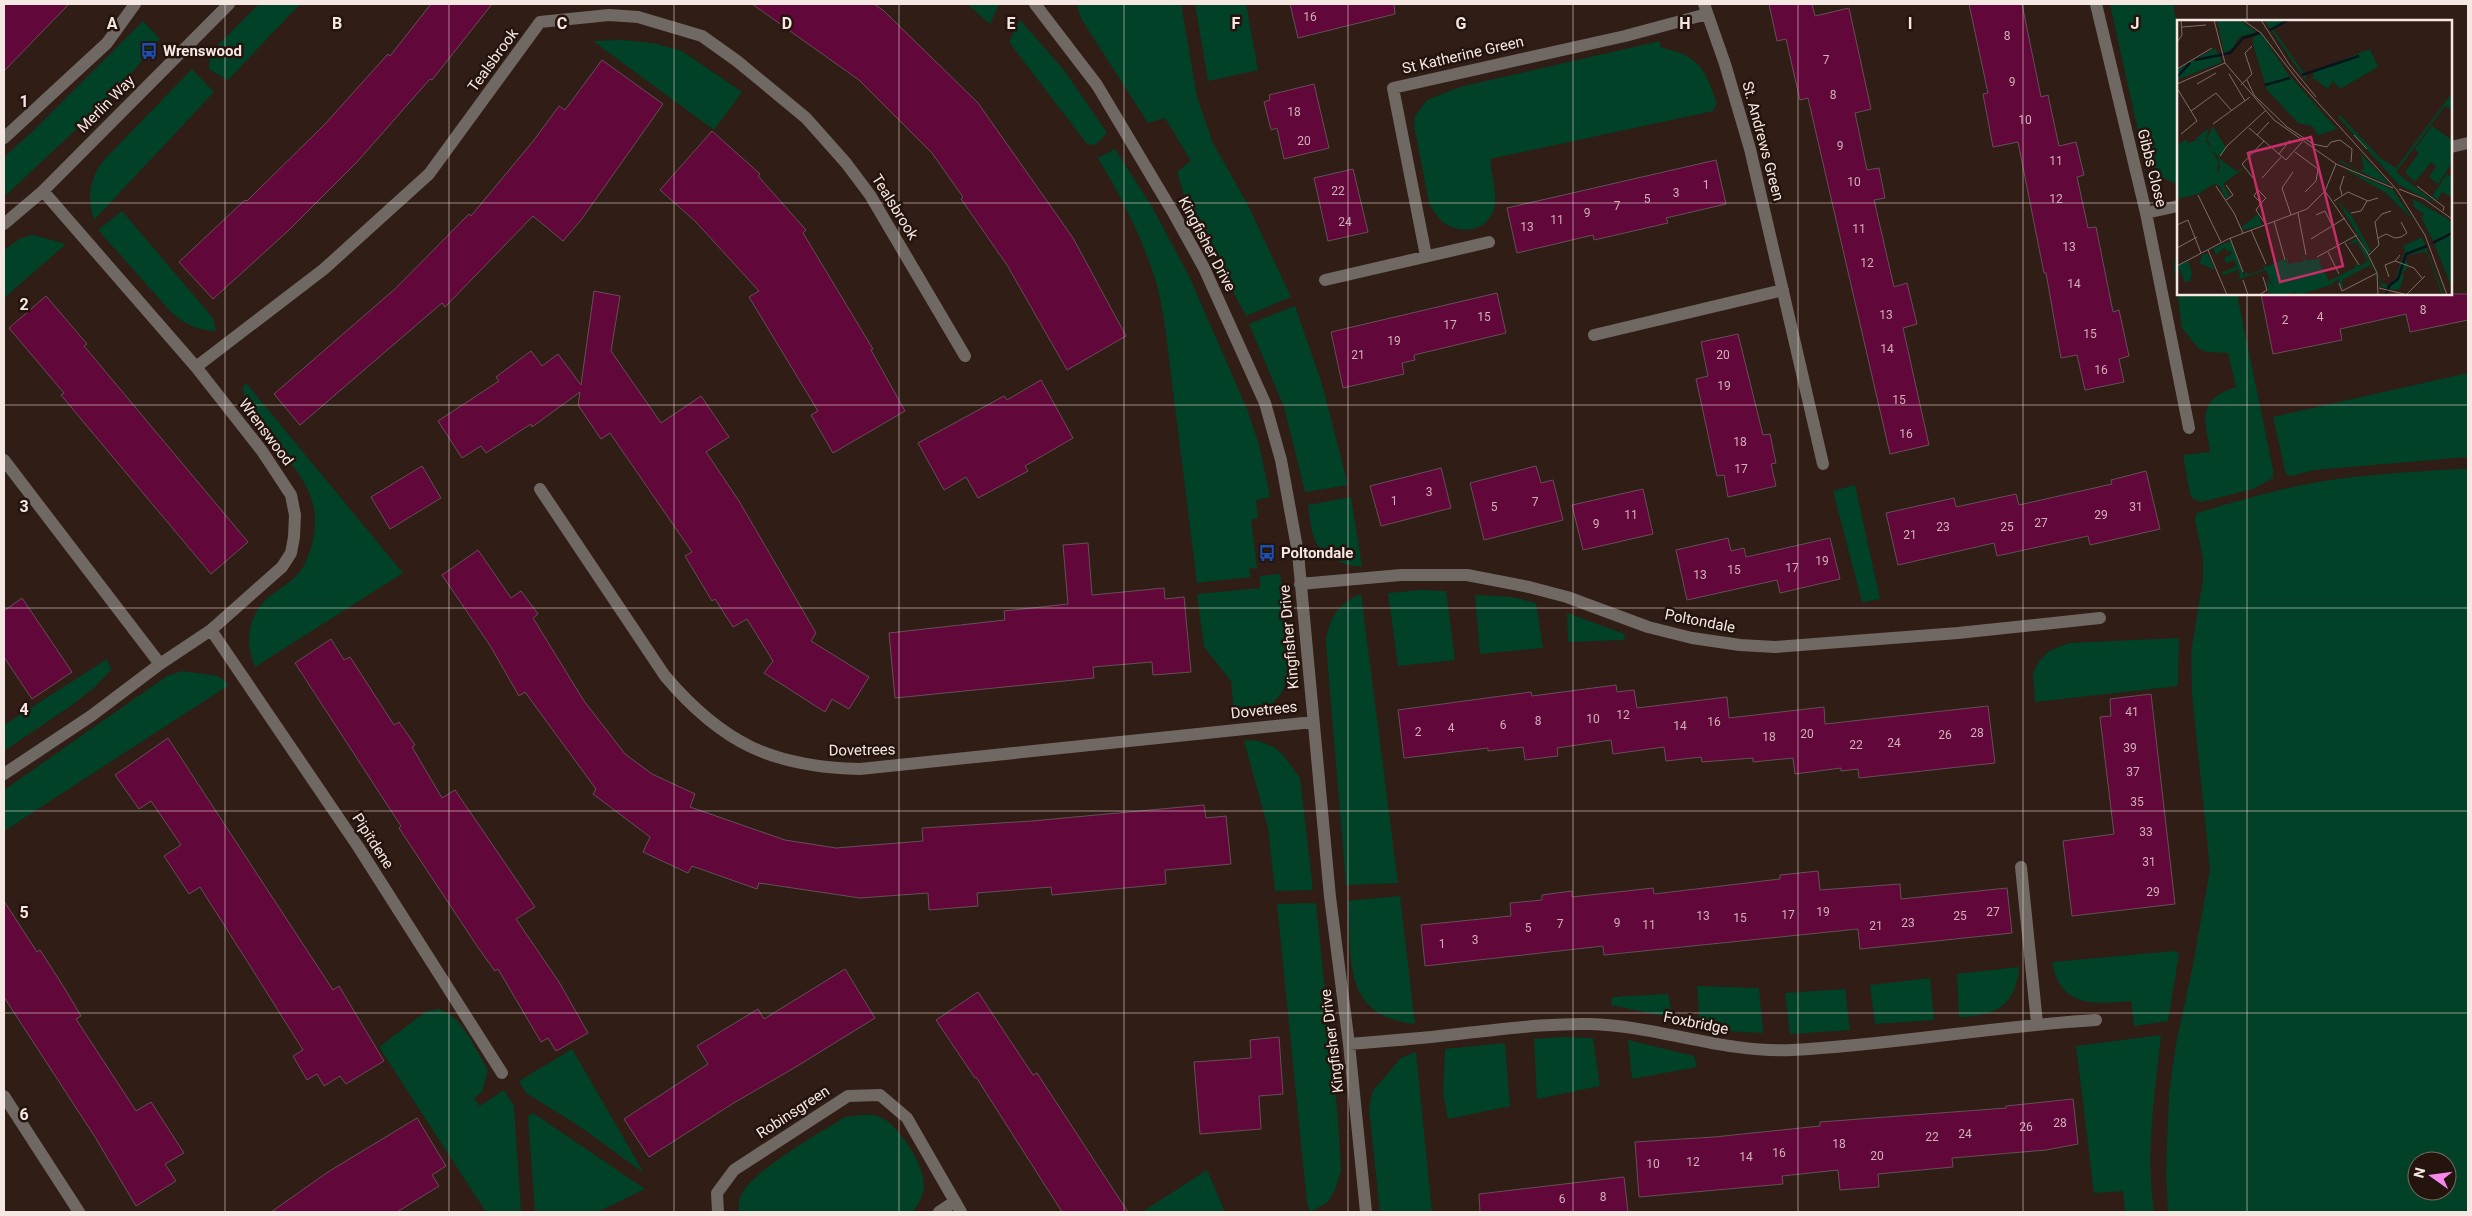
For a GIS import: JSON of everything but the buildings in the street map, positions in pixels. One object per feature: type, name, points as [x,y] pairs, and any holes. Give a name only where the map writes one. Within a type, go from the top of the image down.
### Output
[{"type":"street","points":[[4,138],[107,43],[135,4]]},
{"type":"street","name":"Merlin Way","points":[[4,224],[43,191],[229,4]]},
{"type":"street","name":"Kingfisher Drive","points":[[1035,4],[1097,85],[1204,268],[1265,403],[1281,460],[1298,553],[1330,897],[1349,1044],[1366,1212]]},
{"type":"street","name":"Gibbs Close","points":[[2096,4],[2146,213],[2189,428]]},
{"type":"street","name":"St Katherine Green","points":[[1426,256],[1393,88],[1625,36],[1706,9]]},
{"type":"street","name":"St. Andrews Green","points":[[1706,9],[1725,64],[1750,149],[1823,464]]},
{"type":"street","name":"Tealsbrook","points":[[196,367],[324,270],[429,174],[540,22],[609,15],[638,16],[702,36],[737,61],[806,118],[846,163],[870,195],[965,356]]},
{"type":"street","points":[[2452,147],[2468,143]]},
{"type":"street","name":"Wrenswood","points":[[4,774],[91,716],[160,664],[211,630],[282,567],[290,553],[296,515],[292,495],[196,367],[43,191]]},
{"type":"street","points":[[2146,213],[2177,206]]},
{"type":"street","points":[[1325,280],[1490,242]]},
{"type":"street","points":[[1594,335],[1783,290]]},
{"type":"street","points":[[4,460],[160,664]]},
{"type":"street","name":"Dovetrees","points":[[540,489],[665,676],[688,702],[731,738],[757,751],[783,760],[819,767],[860,769],[1313,722]]},
{"type":"street","name":"Poltondale","points":[[1300,584],[1408,574],[1467,575],[1548,592],[1648,627],[1692,638],[1740,645],[1775,647],[1958,633],[2100,618]]},
{"type":"street","name":"Pipitdene","points":[[211,630],[359,848],[502,1072]]},
{"type":"street","points":[[2022,867],[2037,1023]]},
{"type":"street","name":"Foxbridge","points":[[1349,1044],[1510,1028],[1589,1024],[1662,1033],[1701,1043],[1790,1050],[1942,1036],[2037,1023],[2096,1020]]},
{"type":"street","name":"Robinsgreen","points":[[718,1212],[717,1193],[734,1170],[848,1096],[880,1095],[906,1118],[958,1207],[939,1212]]},
{"type":"street","points":[[4,1096],[79,1212]]},
{"type":"green space","points":[[259,4],[300,4],[228,80],[209,69],[210,53]]},
{"type":"green space","points":[[967,4],[999,4],[990,24]]},
{"type":"green space","points":[[1076,4],[1181,4],[1197,97],[1213,143],[1248,205],[1291,297],[1246,316],[1187,205],[1177,172],[1191,161],[1165,118],[1148,123],[1082,20]]},
{"type":"green space","points":[[1195,4],[1246,4],[1258,70],[1208,81]]},
{"type":"green space","points":[[2110,4],[2173,4],[2177,25],[2177,184],[2159,174],[2144,158]]},
{"type":"green space","points":[[1020,20],[1064,70],[1107,133],[1095,145],[1087,144],[1009,42]]},
{"type":"green space","points":[[143,21],[160,39],[115,93],[4,197],[4,157],[34,130]]},
{"type":"green space","points":[[622,40],[653,43],[682,51],[742,92],[714,130],[593,41]]},
{"type":"green space","points":[[1660,41],[1661,48],[1684,54],[1699,66],[1709,82],[1717,104],[1713,111],[1490,159],[1495,188],[1495,205],[1487,221],[1466,230],[1450,226],[1437,216],[1429,203],[1414,125],[1415,116],[1427,100],[1460,87]]},
{"type":"green space","points":[[192,69],[214,92],[94,220],[90,204],[90,190],[94,176],[102,162]]},
{"type":"green space","points":[[1115,149],[1152,207],[1189,276],[1247,409],[1259,444],[1270,497],[1256,500],[1258,518],[1251,520],[1257,568],[1249,569],[1251,577],[1197,583],[1165,327],[1158,291],[1147,255],[1135,227],[1098,158]]},
{"type":"green space","points":[[122,211],[213,318],[216,331],[192,326],[171,312],[98,230]]},
{"type":"green space","points":[[33,235],[66,244],[4,298],[4,250],[21,238]]},
{"type":"green space","points":[[2177,250],[2177,290],[2174,267]]},
{"type":"green space","points":[[2178,295],[2237,295],[2273,470],[2273,478],[2253,489],[2201,502],[2192,498],[2190,494],[2183,455],[2210,452],[2205,420],[2209,404],[2223,392],[2236,387],[2228,353],[2207,352],[2198,348],[2182,328]]},
{"type":"green space","points":[[1295,306],[1322,384],[1348,485],[1305,492],[1284,407],[1249,324]]},
{"type":"green space","points":[[2468,373],[2468,457],[2314,470],[2291,476],[2286,474],[2273,417]]},
{"type":"green space","points":[[246,383],[403,573],[255,667],[249,646],[249,636],[254,617],[266,600],[292,580],[302,568],[311,549],[315,521],[312,501],[304,482],[255,420],[247,404],[243,387]]},
{"type":"green space","points":[[2468,469],[2468,1212],[2168,1212],[2166,1173],[2169,1094],[2176,1044],[2193,965],[2210,869],[2192,694],[2191,653],[2203,579],[2203,559],[2195,519],[2197,513],[2276,491],[2324,481],[2374,475]]},
{"type":"green space","points":[[1855,485],[1880,599],[1862,602],[1833,491]]},
{"type":"green space","points":[[1351,497],[1362,566],[1342,563],[1321,550],[1314,537],[1310,522],[1308,505]]},
{"type":"green space","points":[[1280,574],[1290,641],[1290,663],[1286,684],[1276,700],[1259,711],[1234,715],[1231,681],[1204,647],[1197,594],[1260,588],[1260,576]]},
{"type":"green space","points":[[1420,590],[1446,591],[1455,660],[1398,666],[1388,593]]},
{"type":"green space","points":[[1361,594],[1398,883],[1346,885],[1326,643],[1329,627],[1340,607]]},
{"type":"green space","points":[[1475,595],[1512,597],[1536,603],[1543,648],[1480,654]]},
{"type":"green space","points":[[1567,613],[1625,634],[1624,640],[1568,642]]},
{"type":"green space","points":[[2179,638],[2178,686],[2035,702],[2033,674],[2039,661],[2049,651],[2069,643]]},
{"type":"green space","points":[[107,659],[111,670],[95,687],[4,751],[4,725]]},
{"type":"green space","points":[[182,671],[218,676],[229,685],[4,831],[4,790],[167,676]]},
{"type":"green space","points":[[1255,740],[1274,747],[1283,755],[1300,778],[1313,890],[1275,891],[1268,828],[1244,741]]},
{"type":"green space","points":[[1400,896],[1415,1024],[1391,1019],[1374,1010],[1362,997],[1355,981],[1351,963],[1348,901]]},
{"type":"green space","points":[[1316,903],[1338,1119],[1341,1171],[1335,1190],[1327,1203],[1310,1212],[1307,1203],[1277,904]]},
{"type":"green space","points":[[2175,951],[2179,954],[2168,1021],[2134,1026],[2131,1001],[2093,1002],[2071,996],[2056,977],[2052,962]]},
{"type":"green space","points":[[2019,967],[2014,991],[2002,1006],[1984,1014],[1959,1017],[1957,974]]},
{"type":"green space","points":[[1930,978],[1934,1020],[1875,1024],[1870,985]]},
{"type":"green space","points":[[1697,986],[1759,988],[1763,1033],[1726,1031],[1700,1025]]},
{"type":"green space","points":[[1845,989],[1850,1030],[1790,1034],[1785,993]]},
{"type":"green space","points":[[1668,994],[1673,1018],[1611,1005],[1612,997]]},
{"type":"green space","points":[[439,1009],[447,1013],[462,1026],[488,1070],[482,1092],[474,1098],[480,1106],[504,1090],[514,1106],[521,1212],[486,1212],[379,1047],[427,1011]]},
{"type":"green space","points":[[2161,1035],[2150,1167],[2154,1212],[2125,1212],[2123,1191],[2094,1193],[2076,1046]]},
{"type":"green space","points":[[1561,1037],[1593,1038],[1600,1086],[1537,1099],[1534,1039]]},
{"type":"green space","points":[[1628,1040],[1694,1056],[1697,1067],[1632,1079]]},
{"type":"green space","points":[[1505,1043],[1510,1106],[1448,1119],[1443,1094],[1445,1049]]},
{"type":"green space","points":[[572,1049],[644,1173],[576,1124],[526,1093],[519,1081]]},
{"type":"green space","points":[[1416,1052],[1432,1212],[1380,1212],[1369,1109],[1373,1090],[1401,1058]]},
{"type":"green space","points":[[533,1113],[645,1189],[597,1212],[535,1212],[528,1116]]},
{"type":"green space","points":[[875,1115],[887,1121],[895,1128],[916,1158],[924,1187],[913,1212],[739,1212],[739,1199],[746,1187],[757,1176],[787,1153],[845,1117]]},
{"type":"green space","points":[[1207,1170],[1225,1212],[1142,1212]]},
{"type":"place","name":"Wrenswood","points":[[149,51]]},
{"type":"place","name":"Poltondale","points":[[1267,553]]}]
